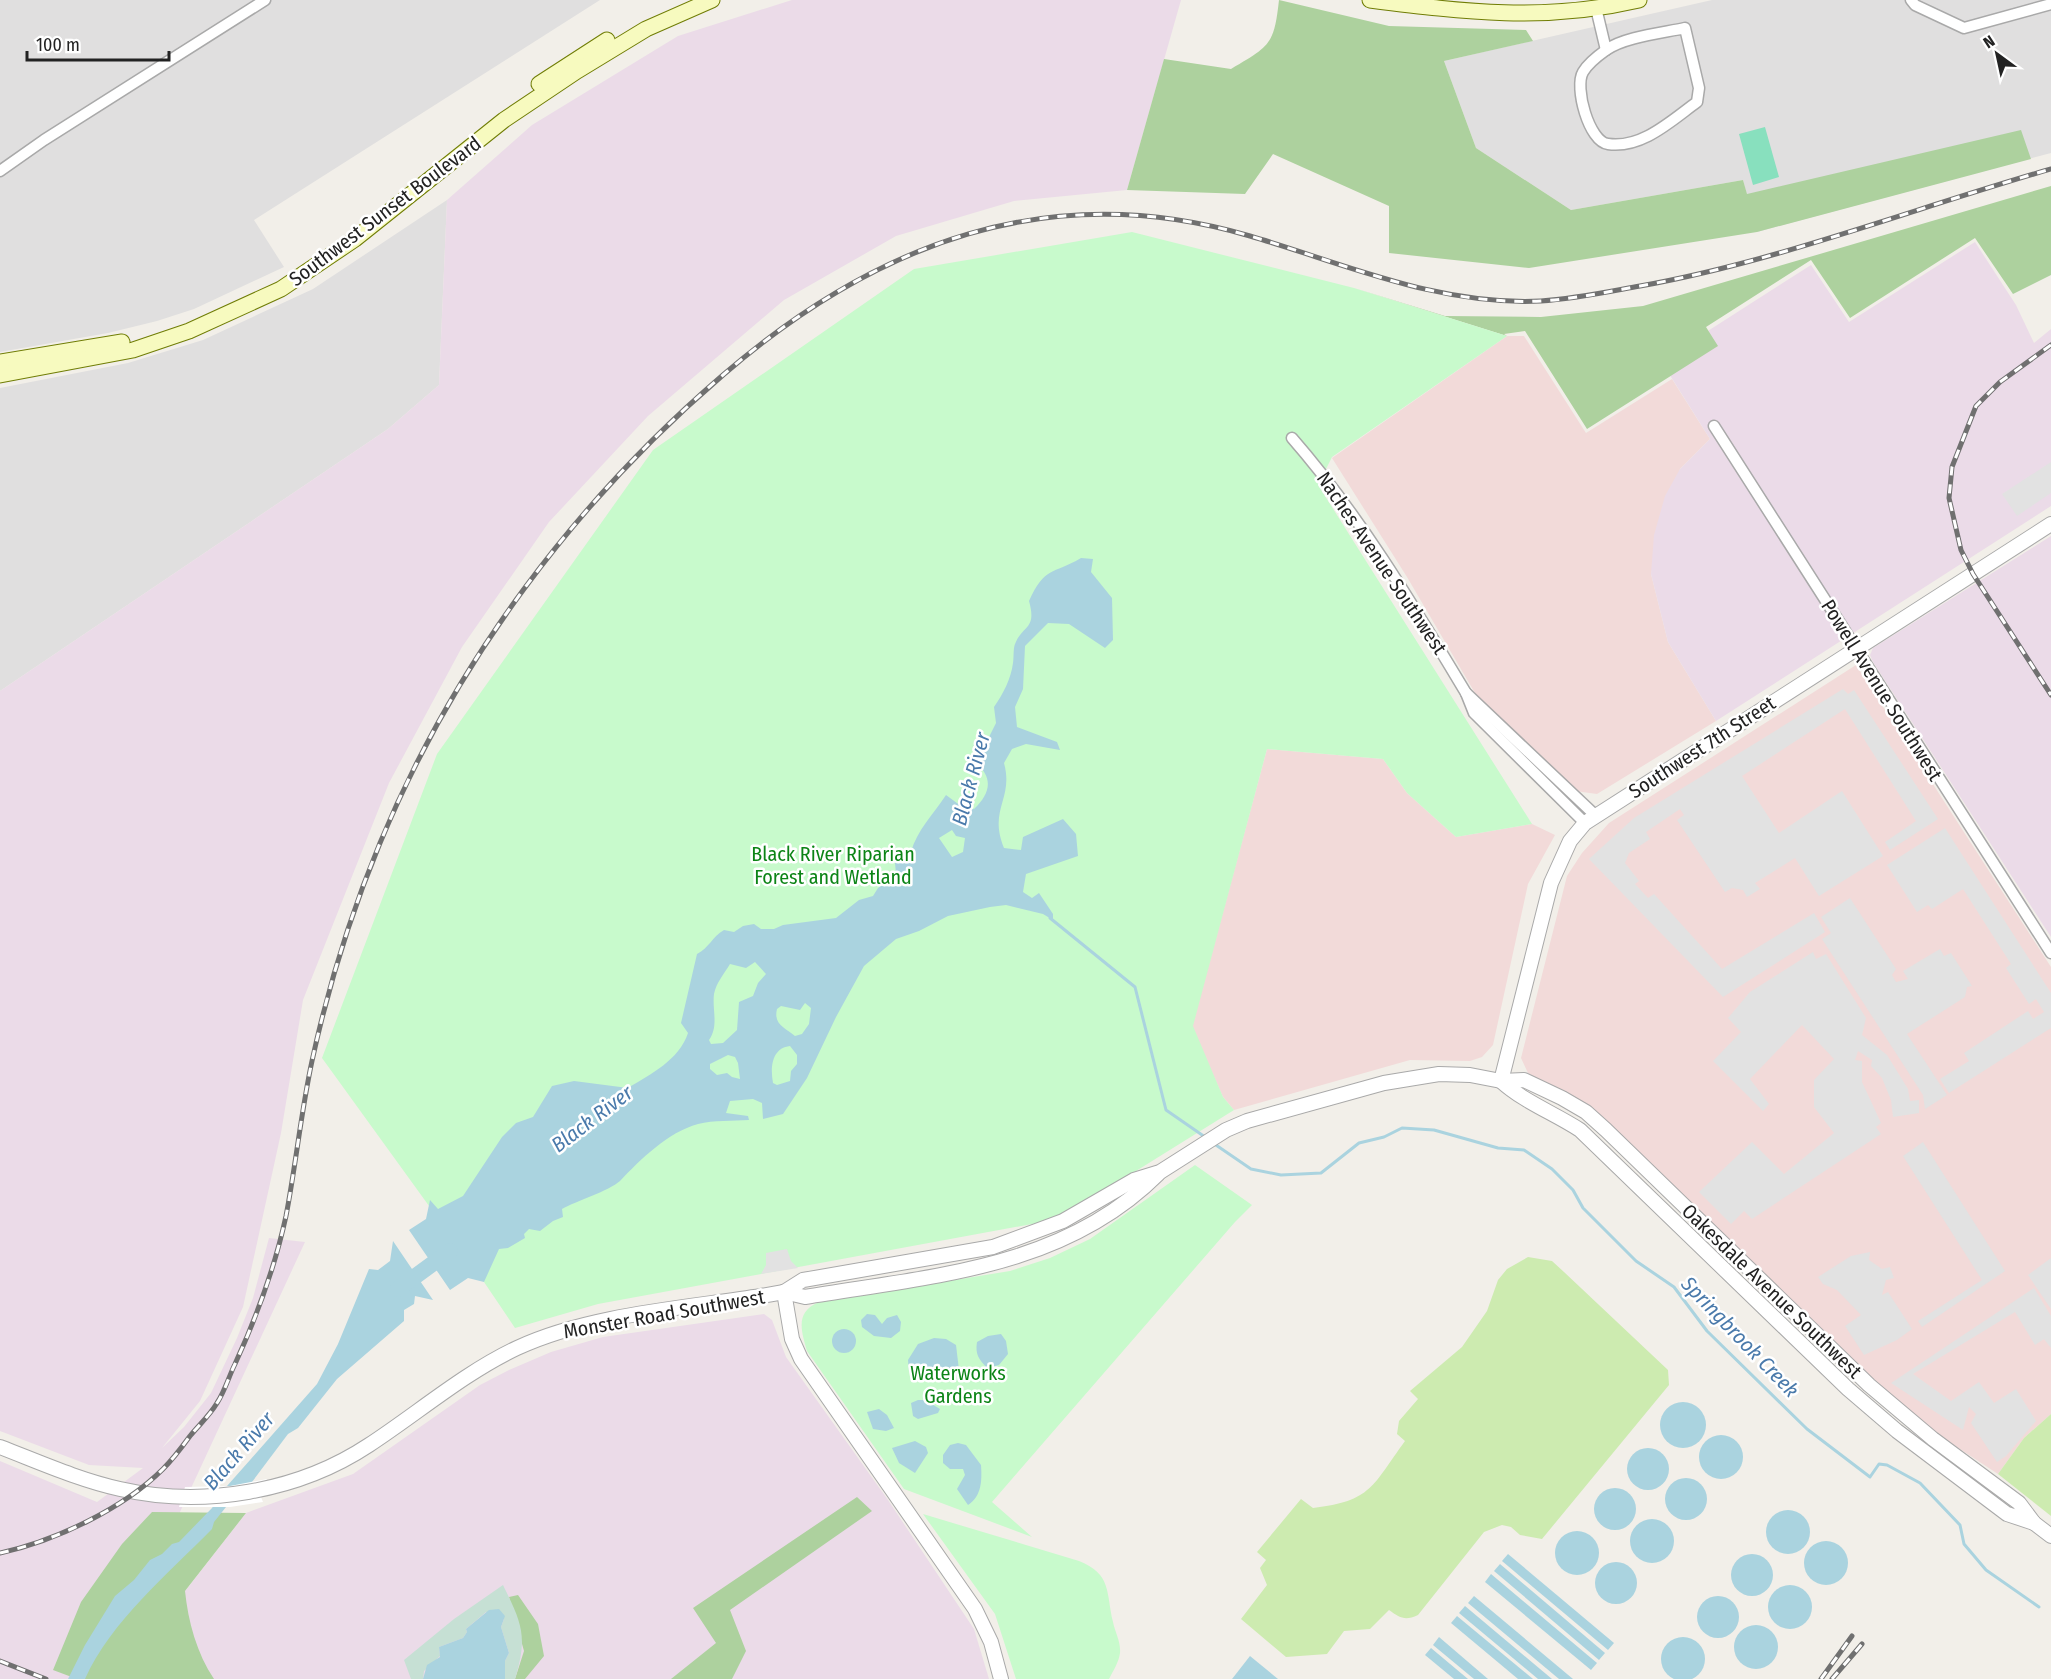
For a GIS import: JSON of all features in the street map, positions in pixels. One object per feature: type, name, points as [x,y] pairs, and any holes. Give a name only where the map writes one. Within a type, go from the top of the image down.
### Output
[{"type":"main road","name":"Southwest Sunset Boulevard","points":[[0,362],[133,340],[229,305],[280,279],[367,219],[499,113],[567,64],[640,21],[688,0]]},
{"type":"main road","name":"Southwest Sunset Boulevard","points":[[0,375],[133,350],[189,331],[281,289],[355,239],[504,120],[577,71],[646,29],[712,0]]},
{"type":"main road","points":[[1370,0],[1459,12],[1536,15],[1596,9],[1639,0]]},
{"type":"street","points":[[0,171],[44,140],[265,0]]},
{"type":"street","points":[[1911,0],[1915,5],[1964,28],[2051,4]]},
{"type":"street","points":[[1596,9],[1606,50]]},
{"type":"street","points":[[1685,28],[1698,88],[1697,102],[1660,129],[1636,141],[1607,144],[1596,138],[1589,127],[1580,80],[1583,72],[1606,50],[1617,44],[1685,28]]},
{"type":"street","name":"Powell Avenue Southwest","points":[[1714,426],[2051,953]]},
{"type":"street","name":"Naches Avenue Southwest","points":[[1292,438],[1325,476],[1377,549],[1466,693],[1591,819]]},
{"type":"street","name":"Southwest 7th Street","points":[[1501,1081],[1551,883],[1570,841],[1591,819],[2051,524]]},
{"type":"street","name":"Oakesdale Avenue Southwest","points":[[784,1292],[803,1280],[993,1246],[1019,1239],[1063,1221],[1134,1180],[1160,1172],[1226,1130],[1247,1121],[1410,1077],[1460,1074],[1501,1081],[1524,1080],[1586,1112],[1857,1374],[1933,1439],[2019,1503],[2034,1522],[2051,1536]]},
{"type":"street","name":"Oakesdale Avenue Southwest","points":[[1501,1081],[1518,1097],[1547,1109],[1580,1130],[1848,1389],[1933,1459],[2007,1514],[2034,1522]]},
{"type":"street","points":[[784,1292],[806,1297],[987,1267],[1048,1248],[1140,1192],[1160,1172]]},
{"type":"street","points":[[1638,1184],[1653,1191],[1710,1245],[1732,1252]]},
{"type":"street","name":"Monster Road Southwest","points":[[0,1447],[71,1475],[119,1489],[182,1496],[229,1495],[264,1489],[341,1462],[490,1362],[536,1341],[606,1321],[784,1292],[792,1339],[801,1359],[975,1609],[992,1642],[1001,1679]]},
{"type":"street","points":[[1857,1374],[1859,1389],[1919,1441],[1933,1459]]},
{"type":"shaded area","points":[[0,0],[600,0],[254,220],[284,267],[194,309],[157,321],[108,333],[0,352]]},
{"type":"shaded area","points":[[792,0],[1181,0],[1127,190],[1014,201],[896,236],[784,300],[648,416],[549,522],[462,647],[389,783],[303,1000],[281,1133],[243,1307],[200,1401],[162,1448],[184,1427],[211,1393],[253,1298],[269,1238],[305,1242],[180,1512],[186,1590],[246,1513],[353,1474],[480,1385],[509,1370],[551,1352],[603,1337],[764,1314],[772,1320],[786,1357],[888,1500],[974,1629],[989,1679],[0,1679],[0,1461],[97,1502],[143,1468],[89,1465],[0,1431],[0,691],[388,429],[439,385],[447,200],[532,125],[678,36]]},
{"type":"shaded area","points":[[1712,0],[2051,0],[2051,153],[1757,232],[1743,180],[1571,210],[1476,148],[1444,61]]},
{"type":"shaded area","points":[[447,200],[439,385],[388,429],[0,691],[0,388],[128,363],[203,340],[313,289]]},
{"type":"shaded area","points":[[1975,242],[2016,305],[2034,343],[2051,329],[2051,506],[1716,721],[1668,642],[1651,574],[1654,535],[1665,496],[1680,469],[1710,439],[1661,361],[1811,265],[1849,322]]},
{"type":"shaded area","points":[[1507,336],[1524,336],[1586,433],[1672,379],[1710,439],[1680,469],[1651,574],[1668,642],[1716,721],[1597,794],[1575,791],[1482,705],[1407,577],[1332,458]]},
{"type":"shaded area","points":[[2051,462],[2051,493],[2017,516],[2002,494]]},
{"type":"shaded area","points":[[2051,536],[2051,937],[1870,655],[1873,648]]},
{"type":"shaded area","points":[[1856,665],[2051,967],[2051,1414],[2024,1438],[1998,1474],[1902,1411],[1603,1120],[1528,1073],[1521,1058],[1567,876],[1582,853],[1609,823]]},
{"type":"shaded area","points":[[1843,689],[1848,694],[1854,690],[1938,819],[1890,850],[1885,842],[1916,821],[1845,709],[1742,776],[1779,833],[1842,791],[1883,856],[1819,896],[1795,858],[1755,883],[1760,889],[1747,897],[1743,890],[1732,888],[1725,892],[1677,820],[1684,815],[1680,809],[1646,832],[1650,839],[1629,853],[1625,863],[1639,881],[1635,884],[1648,898],[1654,894],[1722,969],[1814,913],[1825,932],[1723,997],[1589,859],[1634,818]]},
{"type":"shaded area","points":[[1267,749],[1383,759],[1407,793],[1456,837],[1532,824],[1555,835],[1528,884],[1493,1045],[1482,1057],[1470,1061],[1410,1060],[1234,1110],[1223,1097],[1192,1027]]},
{"type":"shaded area","points":[[1945,828],[2051,993],[2051,1028],[1949,1093],[1940,1079],[1969,1061],[1964,1053],[2028,1011],[2033,1019],[2044,1012],[2036,999],[2029,1004],[2006,968],[2011,964],[1963,889],[1932,909],[1928,905],[1917,912],[1887,865]]},
{"type":"shaded area","points":[[1850,898],[1896,969],[1892,975],[1896,982],[1908,979],[1903,971],[1940,949],[1944,956],[1951,953],[1972,986],[1967,987],[1965,997],[1907,1034],[1947,1095],[1925,1109],[1923,1095],[1822,939],[1831,933],[1821,917]]},
{"type":"shaded area","points":[[1813,952],[1816,959],[1826,954],[1866,1018],[1862,1035],[1887,1055],[1908,1089],[1910,1101],[1919,1100],[1919,1113],[1893,1117],[1891,1100],[1882,1078],[1871,1066],[1872,1060],[1858,1051],[1855,1060],[1862,1061],[1862,1082],[1881,1123],[1876,1127],[1881,1134],[1752,1219],[1744,1211],[1731,1224],[1699,1192],[1752,1142],[1784,1174],[1834,1133],[1814,1107],[1814,1080],[1834,1059],[1802,1025],[1750,1079],[1769,1104],[1763,1111],[1713,1061],[1741,1032],[1728,1018],[1750,992]]},
{"type":"shaded area","points":[[1923,1142],[2005,1271],[1922,1327],[1918,1321],[1982,1280],[1903,1156]]},
{"type":"shaded area","points":[[787,1249],[791,1261],[798,1268],[761,1274],[766,1265],[766,1253]]},
{"type":"shaded area","points":[[1870,1252],[1869,1260],[1882,1269],[1890,1267],[1894,1278],[1886,1280],[1882,1295],[1888,1292],[1912,1329],[1897,1340],[1864,1355],[1845,1326],[1861,1315],[1837,1290],[1823,1284],[1818,1277],[1851,1256]]},
{"type":"shaded area","points":[[2051,1258],[2051,1309],[2028,1275]]},
{"type":"shaded area","points":[[2034,1288],[2051,1316],[2051,1348],[2044,1339],[2035,1345],[2015,1312],[1913,1374],[1951,1401],[1979,1382],[1994,1403],[2016,1389],[2036,1421],[2006,1456],[1997,1462],[1971,1423],[1976,1414],[1969,1407],[1963,1430],[1891,1383]]},
{"type":"green space","points":[[1279,0],[1389,26],[1526,30],[1533,41],[1444,61],[1476,148],[1571,210],[1743,180],[1747,194],[2021,130],[2031,159],[1757,232],[1529,268],[1389,253],[1389,206],[1273,154],[1245,194],[1127,190],[1164,59],[1231,69],[1268,43],[1275,27]]},
{"type":"green space","points":[[1765,127],[1779,177],[1753,185],[1739,134]]},
{"type":"green space","points":[[2051,186],[2051,275],[2013,294],[1975,238],[1850,318],[1811,260],[1706,327],[1718,346],[1587,429],[1525,331],[1504,334],[1507,336],[1354,288],[1445,316],[1541,317],[1643,306]]},
{"type":"green space","name":"Black River Riparian Forest and Wetland","points":[[1132,232],[1354,288],[1507,336],[1332,457],[1318,485],[1532,824],[1456,837],[1407,793],[1383,759],[1267,749],[1193,1026],[1223,1097],[1234,1110],[1059,1219],[598,1304],[515,1328],[322,1058],[437,754],[653,450],[914,269]]},
{"type":"green space","name":"Waterworks Gardens","points":[[1195,1165],[1252,1205],[992,1502],[1032,1537],[904,1489],[807,1351],[802,1329],[803,1316],[806,1311],[819,1302],[1010,1271],[1050,1258],[1090,1239]]},
{"type":"green space","points":[[1528,1257],[1552,1261],[1668,1370],[1669,1385],[1542,1539],[1520,1535],[1511,1527],[1502,1525],[1484,1532],[1418,1615],[1403,1618],[1389,1610],[1370,1629],[1344,1631],[1327,1654],[1286,1657],[1241,1619],[1267,1585],[1260,1568],[1266,1560],[1257,1552],[1301,1499],[1313,1508],[1348,1501],[1369,1489],[1405,1441],[1397,1434],[1399,1421],[1418,1399],[1410,1391],[1462,1347],[1487,1311],[1498,1280],[1507,1269]]},
{"type":"green space","points":[[2051,1414],[2051,1516],[1998,1474],[2024,1438]]},
{"type":"green space","points":[[857,1497],[872,1511],[730,1610],[746,1651],[732,1679],[671,1679],[716,1643],[693,1608]]},
{"type":"green space","points":[[152,1512],[246,1513],[185,1591],[194,1637],[214,1679],[77,1679],[53,1670],[81,1602],[122,1544]]},
{"type":"green space","points":[[923,1514],[1079,1561],[1097,1572],[1106,1586],[1120,1649],[1118,1660],[1109,1679],[1016,1679],[995,1614]]},
{"type":"green space","points":[[503,1585],[515,1610],[521,1630],[521,1652],[515,1679],[505,1679],[505,1661],[509,1653],[501,1627],[504,1619],[486,1612],[466,1629],[467,1632],[463,1638],[439,1647],[440,1656],[424,1671],[423,1679],[411,1679],[404,1660],[454,1619]]},
{"type":"green space","points":[[518,1595],[538,1624],[544,1656],[525,1679],[515,1679],[524,1651],[509,1597]]},
{"type":"water","points":[[1081,558],[1093,559],[1091,572],[1112,598],[1113,640],[1105,648],[1069,624],[1048,623],[1025,646],[1023,689],[1015,707],[1017,727],[1057,742],[1060,750],[1026,744],[1012,749],[1004,763],[1006,786],[999,823],[1004,848],[1021,850],[1023,837],[1063,819],[1076,834],[1078,856],[1026,874],[1023,892],[1032,898],[1039,893],[1053,914],[1053,920],[1043,914],[1006,905],[948,916],[919,931],[896,939],[864,966],[836,1017],[807,1078],[783,1114],[763,1119],[762,1103],[753,1099],[730,1101],[726,1113],[748,1116],[749,1120],[698,1124],[676,1133],[636,1164],[615,1185],[562,1209],[563,1217],[540,1231],[529,1229],[524,1234],[525,1238],[508,1248],[499,1249],[484,1282],[468,1278],[450,1290],[409,1230],[426,1219],[430,1200],[438,1209],[463,1196],[502,1137],[516,1123],[533,1117],[552,1086],[574,1081],[628,1088],[655,1072],[671,1059],[684,1043],[688,1033],[681,1023],[697,954],[720,933],[724,930],[734,932],[743,926],[754,924],[761,929],[774,929],[783,925],[836,918],[859,900],[873,896],[878,888],[896,874],[895,863],[911,852],[921,830],[946,795],[961,806],[974,809],[984,798],[988,786],[986,774],[976,763],[996,723],[994,707],[1010,675],[1015,644],[1030,622],[1029,601],[1045,576]],"holes":[[[952,830],[956,836],[965,838],[963,852],[952,857],[939,838]],[[755,962],[766,974],[758,983],[753,996],[739,1002],[737,1030],[723,1043],[711,1044],[709,1040],[714,1029],[716,986],[730,964],[746,968]],[[805,1003],[811,1008],[809,1024],[802,1034],[795,1036],[784,1028],[776,1014],[777,1009],[781,1006],[800,1010]],[[790,1046],[797,1055],[797,1064],[791,1071],[790,1081],[777,1085],[773,1083],[772,1065],[779,1050]],[[728,1055],[735,1057],[740,1079],[727,1073],[717,1075],[710,1069],[710,1064]]]},
{"type":"water","points":[[393,1241],[433,1300],[415,1296],[414,1304],[404,1310],[404,1321],[337,1379],[298,1428],[288,1434],[252,1482],[226,1507],[214,1522],[212,1529],[125,1618],[96,1658],[85,1679],[68,1679],[85,1645],[115,1596],[134,1580],[150,1560],[162,1554],[172,1544],[179,1542],[212,1508],[227,1486],[317,1384],[338,1344],[369,1269],[378,1270],[390,1261]]},
{"type":"water","points":[[867,1314],[875,1315],[882,1324],[887,1318],[897,1315],[901,1322],[900,1331],[891,1338],[874,1336],[862,1327],[861,1320]]},
{"type":"water","points":[[844,1329],[852,1333],[856,1341],[852,1349],[844,1353],[836,1349],[832,1341],[836,1333]]},
{"type":"water","points":[[1001,1334],[1006,1341],[1008,1354],[999,1365],[987,1368],[978,1356],[977,1342],[988,1336]]},
{"type":"water","points":[[934,1338],[946,1339],[956,1345],[959,1370],[952,1380],[917,1380],[909,1371],[908,1360],[918,1344]]},
{"type":"water","points":[[925,1400],[940,1409],[938,1413],[918,1419],[913,1416],[911,1403]]},
{"type":"water","points":[[1683,1402],[1699,1409],[1706,1425],[1699,1441],[1683,1448],[1667,1441],[1660,1425],[1667,1409]]},
{"type":"water","points":[[879,1409],[887,1415],[894,1428],[886,1431],[873,1429],[867,1412]]},
{"type":"water","points":[[1721,1435],[1737,1441],[1743,1457],[1737,1473],[1721,1479],[1705,1473],[1699,1457],[1705,1441]]},
{"type":"water","points":[[915,1441],[926,1447],[928,1453],[915,1473],[899,1463],[892,1448]]},
{"type":"water","points":[[958,1443],[966,1445],[981,1465],[979,1492],[968,1505],[957,1489],[965,1475],[963,1469],[950,1469],[943,1463],[943,1455],[950,1445]]},
{"type":"water","points":[[1648,1448],[1656,1449],[1663,1454],[1668,1461],[1668,1477],[1663,1484],[1656,1489],[1648,1490],[1640,1489],[1633,1484],[1628,1477],[1627,1469],[1628,1461],[1633,1454],[1640,1449]]},
{"type":"water","points":[[1686,1478],[1694,1479],[1701,1484],[1706,1491],[1706,1507],[1701,1514],[1694,1519],[1686,1520],[1678,1519],[1671,1514],[1666,1507],[1665,1499],[1666,1491],[1671,1484],[1678,1479]]},
{"type":"water","points":[[1615,1488],[1623,1489],[1630,1494],[1635,1501],[1635,1517],[1630,1524],[1623,1529],[1615,1530],[1607,1529],[1600,1524],[1595,1517],[1594,1509],[1595,1501],[1600,1494],[1607,1489]]},
{"type":"water","points":[[1788,1510],[1803,1517],[1810,1532],[1803,1547],[1788,1554],[1773,1547],[1766,1532],[1773,1517]]},
{"type":"water","points":[[1652,1519],[1667,1526],[1674,1541],[1667,1556],[1652,1563],[1637,1556],[1630,1541],[1637,1526]]},
{"type":"water","points":[[1577,1531],[1585,1532],[1593,1537],[1598,1545],[1598,1561],[1593,1569],[1585,1574],[1577,1575],[1569,1574],[1561,1569],[1556,1561],[1555,1553],[1556,1545],[1561,1537],[1569,1532]]},
{"type":"water","points":[[1826,1541],[1841,1548],[1848,1563],[1841,1578],[1826,1585],[1811,1578],[1804,1563],[1811,1548]]},
{"type":"water","points":[[1508,1554],[1614,1643],[1608,1650],[1502,1561]]},
{"type":"water","points":[[1752,1554],[1760,1555],[1767,1560],[1772,1567],[1772,1583],[1767,1590],[1760,1595],[1752,1596],[1744,1595],[1737,1590],[1732,1583],[1731,1575],[1732,1567],[1737,1560],[1744,1555]]},
{"type":"water","points":[[1616,1562],[1624,1563],[1631,1568],[1636,1575],[1636,1591],[1631,1598],[1624,1603],[1616,1604],[1608,1603],[1601,1598],[1596,1591],[1595,1583],[1596,1575],[1601,1568],[1608,1563]]},
{"type":"water","points":[[1500,1564],[1605,1653],[1599,1660],[1494,1571]]},
{"type":"water","points":[[1491,1574],[1597,1663],[1591,1670],[1485,1582]]},
{"type":"water","points":[[1790,1585],[1805,1592],[1812,1607],[1805,1622],[1790,1629],[1775,1622],[1768,1607],[1775,1592]]},
{"type":"water","points":[[1474,1596],[1573,1679],[1559,1679],[1468,1603]]},
{"type":"water","points":[[1718,1596],[1726,1597],[1733,1602],[1738,1609],[1738,1625],[1733,1632],[1726,1637],[1718,1638],[1710,1637],[1703,1632],[1698,1625],[1697,1617],[1698,1609],[1703,1602],[1710,1597]]},
{"type":"water","points":[[1465,1606],[1552,1679],[1538,1679],[1459,1613]]},
{"type":"water","points":[[499,1609],[505,1616],[501,1627],[509,1653],[505,1661],[505,1679],[423,1679],[427,1665],[440,1657],[439,1647],[463,1638],[467,1632],[466,1629],[489,1610]]},
{"type":"water","points":[[1457,1616],[1533,1679],[1518,1679],[1451,1623]]},
{"type":"water","points":[[1756,1625],[1772,1631],[1778,1647],[1772,1663],[1756,1669],[1740,1663],[1734,1647],[1740,1631]]},
{"type":"water","points":[[1439,1637],[1488,1679],[1474,1679],[1433,1645]]},
{"type":"water","points":[[1683,1637],[1698,1644],[1705,1659],[1698,1674],[1683,1681],[1668,1674],[1661,1659],[1668,1644]]},
{"type":"water","points":[[1431,1648],[1468,1679],[1454,1679],[1425,1655]]},
{"type":"water","points":[[1250,1656],[1278,1679],[1232,1679]]},
{"type":"pier","points":[[267,1479],[261,1497],[263,1502],[230,1507],[179,1507],[185,1487],[230,1486]]},
{"type":"waterway","name":"Springbrook Creek","points":[[1050,918],[1135,987],[1166,1110],[1205,1137]]},
{"type":"waterway","name":"Springbrook Creek","points":[[1213,1143],[1251,1169],[1281,1175],[1321,1173],[1359,1143],[1384,1137],[1402,1128],[1434,1130],[1498,1148],[1524,1150],[1552,1169],[1573,1190],[1583,1208],[1636,1261],[1674,1287],[1707,1331],[1807,1429],[1870,1477],[1879,1464],[1887,1465],[1920,1483],[1960,1525],[1964,1544],[1986,1570],[2039,1607]]},
{"type":"waterway","name":"Black River","points":[[398,1289],[450,1251]]},
{"type":"railway","points":[[0,1553],[21,1548],[87,1522],[147,1484],[167,1465],[220,1398],[251,1328],[276,1254],[286,1216],[312,1061],[341,951],[380,843],[410,776],[444,711],[482,649],[524,589],[569,531],[669,424],[723,375],[781,329],[842,289],[904,257],[968,234],[1035,219],[1104,214],[1176,220],[1250,236],[1429,290],[1503,301],[1541,301],[1640,286],[1744,263],[2051,169]]},
{"type":"railway","points":[[2051,345],[2000,382],[1976,406],[1952,467],[1949,498],[1961,550],[1973,574],[2051,695]]},
{"type":"railway","points":[[1821,1679],[1852,1636]]},
{"type":"railway","points":[[1832,1679],[1862,1644]]},
{"type":"railway","points":[[0,1661],[46,1679]]}]
